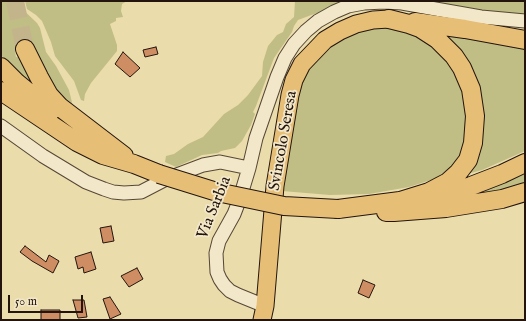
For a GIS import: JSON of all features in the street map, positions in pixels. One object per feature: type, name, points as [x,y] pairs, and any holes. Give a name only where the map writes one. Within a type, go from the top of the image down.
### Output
[{"type":"highway","points":[[389,19],[465,29],[525,40]]},
{"type":"highway","points":[[338,209],[400,201],[429,192],[448,182],[468,160],[473,143],[475,116],[471,89],[462,68],[454,56],[437,39],[420,28],[389,19]]},
{"type":"highway","points":[[25,48],[49,95],[60,107],[134,164]]},
{"type":"highway","points":[[1,67],[35,99],[76,131],[134,164]]},
{"type":"highway","points":[[6,94],[77,142],[103,155],[217,192],[284,206],[394,212],[472,204],[502,199],[525,192]]},
{"type":"highway","points":[[338,209],[393,208],[426,200],[471,186],[525,163]]},
{"type":"main road","name":"Svincolo Seresa","points":[[264,313],[275,186],[290,95],[294,80],[302,64],[330,37],[356,24],[373,20],[389,19]]},
{"type":"street","name":"Via Sarbia","points":[[264,313],[246,299],[230,291],[220,279],[216,265],[216,253],[219,241],[234,214],[249,168],[256,138],[285,58],[294,44],[318,21],[348,6],[359,4],[384,2],[402,3],[481,17],[525,21]]},
{"type":"street","points":[[1,126],[43,156],[86,182],[112,192],[141,192],[166,179],[203,164],[220,162],[249,168]]},
{"type":"shaded area","points":[[1,1],[25,1],[16,3],[37,23],[40,28],[46,52],[56,66],[69,90],[75,115],[19,45],[15,51],[16,57],[21,56],[42,96],[12,68],[1,55]]},
{"type":"shaded area","points":[[25,1],[127,1],[122,4],[121,11],[123,17],[116,18],[116,21],[110,24],[117,45],[117,51],[91,83],[85,94],[84,101],[81,100],[74,81],[55,56],[42,21],[27,9]]},
{"type":"shaded area","points":[[295,1],[348,1],[324,12],[298,20],[292,32],[274,58],[253,112],[255,114],[251,125],[242,141],[235,148],[218,153],[202,155],[176,167],[165,162],[166,156],[174,154],[188,144],[203,137],[224,114],[238,105],[248,95],[262,76],[263,62],[268,46],[277,35],[283,32],[286,24],[294,17]]},
{"type":"shaded area","points":[[421,1],[525,1],[525,15],[484,12]]},
{"type":"shaded area","points":[[375,27],[401,28],[433,44],[457,73],[466,103],[467,140],[463,153],[450,168],[434,179],[409,187],[369,194],[330,195],[282,191],[300,84],[307,71],[334,43],[361,29]]},
{"type":"shaded area","points":[[437,30],[525,47],[525,151],[482,170],[457,177],[475,94]]},
{"type":"shaded area","points":[[525,170],[525,183],[504,189],[471,195]]},
{"type":"building","points":[[156,47],[158,54],[145,57],[143,50]]},
{"type":"building","points":[[123,52],[140,68],[130,77],[115,64]]},
{"type":"building","points":[[111,226],[114,241],[103,243],[100,228]]},
{"type":"building","points":[[25,246],[46,262],[49,255],[59,261],[53,273],[20,252]]},
{"type":"building","points":[[91,252],[96,269],[84,273],[83,267],[78,269],[75,257]]},
{"type":"building","points":[[137,268],[143,279],[129,287],[121,276]]},
{"type":"building","points":[[363,280],[375,285],[369,298],[358,293]]},
{"type":"building","points":[[110,297],[121,314],[110,319],[103,299]]},
{"type":"building","points":[[73,300],[84,300],[87,317],[78,318]]},
{"type":"building","points":[[41,310],[60,310],[60,320],[41,320]]},
{"type":"tunnel","points":[[15,1],[25,49]]}]
